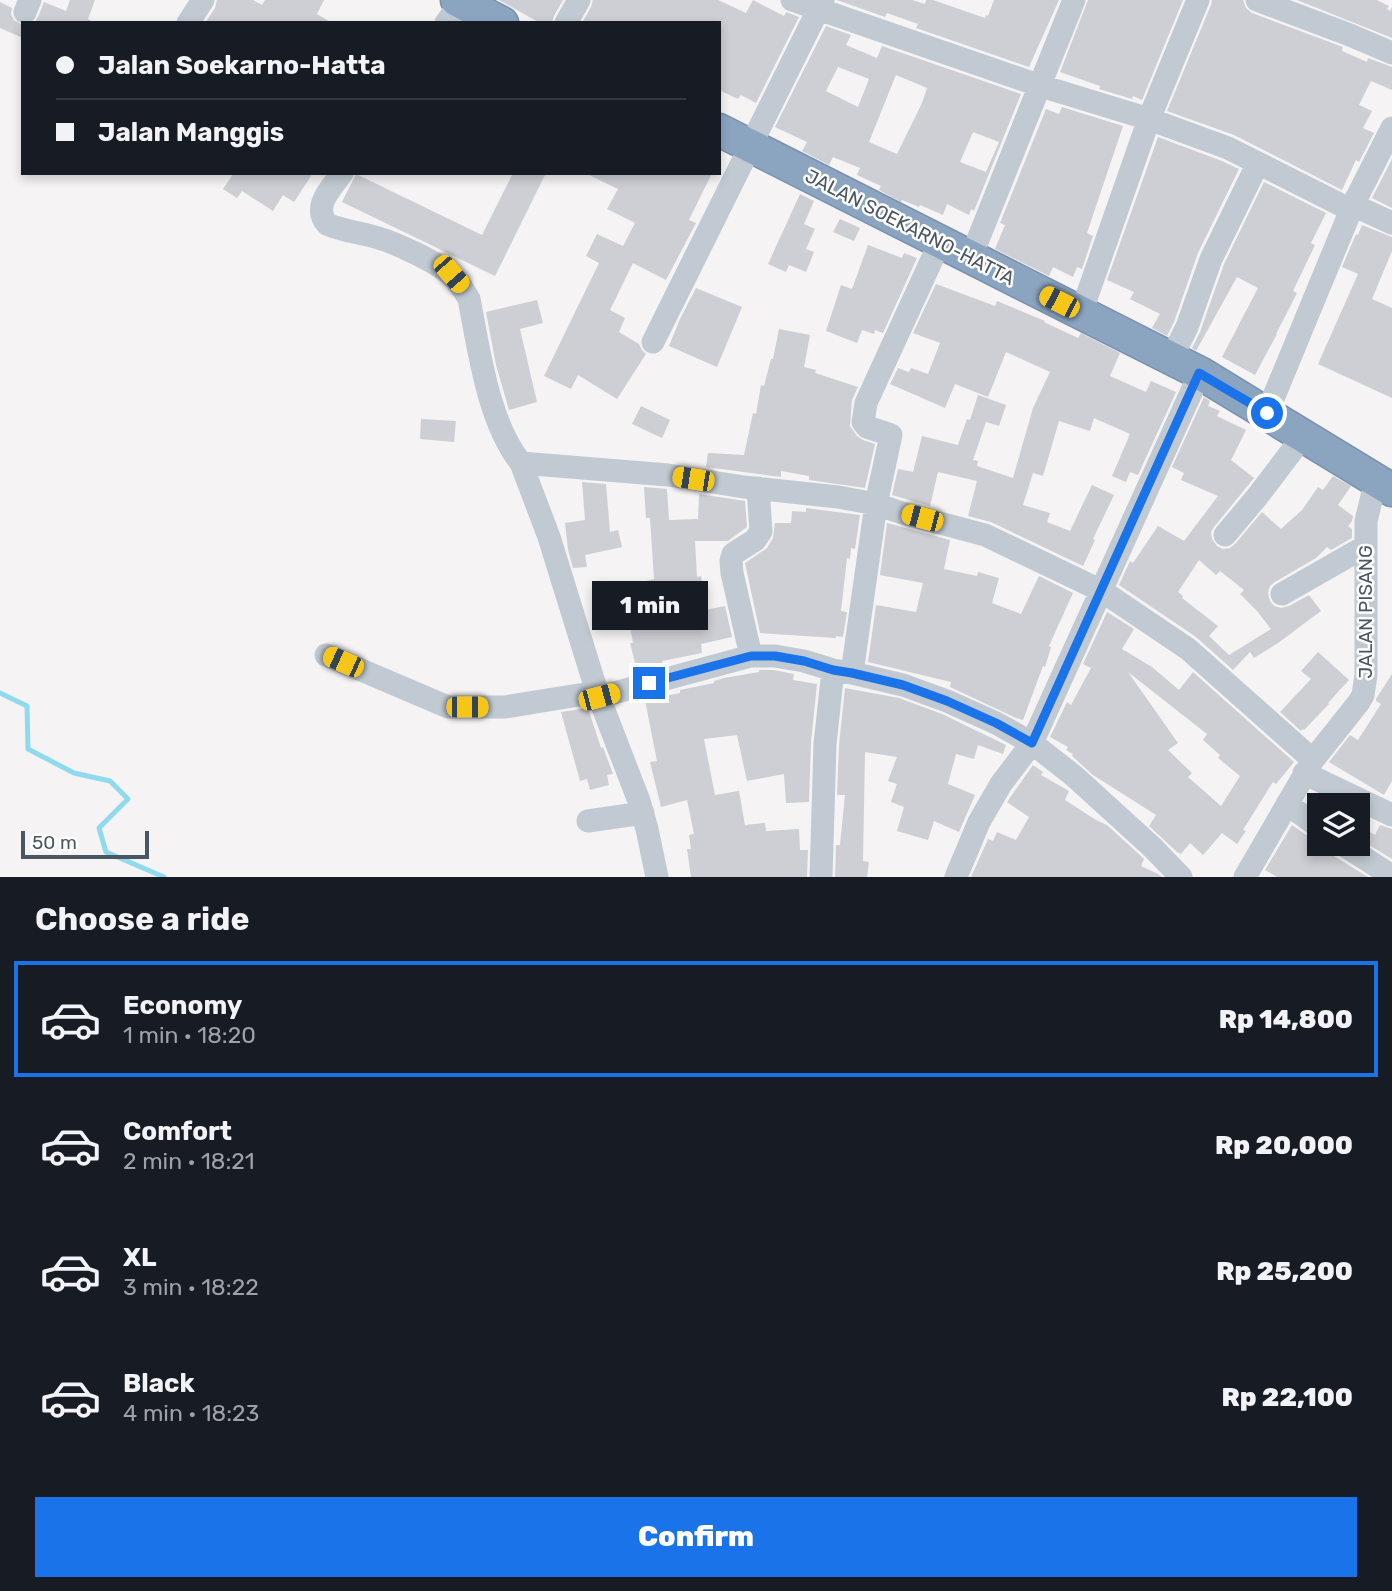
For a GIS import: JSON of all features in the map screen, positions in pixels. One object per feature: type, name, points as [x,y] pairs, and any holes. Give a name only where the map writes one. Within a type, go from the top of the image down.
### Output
[{"type":"highway","points":[[455,8],[496,21]]},
{"type":"highway","name":"JALAN SOEKARNO-HATTA","points":[[721,132],[1199,373],[1384,485]]},
{"type":"street","points":[[189,21],[203,0]]},
{"type":"street","points":[[567,21],[579,0]]},
{"type":"street","points":[[792,0],[821,5],[1041,86],[1149,119],[1228,148],[1352,208],[1392,223]]},
{"type":"street","points":[[971,257],[1074,0]]},
{"type":"street","points":[[1081,313],[1149,119],[1198,0]]},
{"type":"street","points":[[1257,0],[1392,54]]},
{"type":"street","points":[[653,342],[821,5]]},
{"type":"street","points":[[1267,413],[1352,208],[1392,128]]},
{"type":"street","points":[[1171,359],[1187,327],[1211,259],[1258,163]]},
{"type":"street","points":[[341,175],[320,207],[322,218],[327,224],[376,237],[406,249],[451,274],[469,299],[498,423],[521,463],[549,537],[598,694],[643,813],[657,877]]},
{"type":"street","points":[[821,877],[825,744],[891,435],[867,426],[863,422],[863,414],[940,242]]},
{"type":"street","points":[[956,877],[985,813],[1032,743],[1199,373]]},
{"type":"street","points":[[1225,535],[1304,435]]},
{"type":"street","points":[[521,463],[668,475],[876,503],[902,513],[985,535],[1102,590],[1188,649],[1309,766],[1392,815]]},
{"type":"street","name":"JALAN PISANG","points":[[1245,877],[1309,766],[1353,712],[1363,695],[1366,675],[1366,522],[1384,485]]},
{"type":"street","points":[[751,656],[731,561],[733,554],[755,540],[761,531],[758,488]]},
{"type":"street","points":[[1282,594],[1366,546]]},
{"type":"street","points":[[326,655],[448,707],[505,707],[598,694],[751,656],[775,656],[804,661],[903,685],[996,723],[1032,743],[1074,776],[1181,877]]},
{"type":"street","points":[[1287,804],[1307,819]]},
{"type":"street","points":[[588,821],[643,813]]},
{"type":"street","points":[[1361,856],[1392,876]]},
{"type":"building","points":[[70,0],[95,0],[88,19],[92,21],[35,21],[44,2],[66,11]]},
{"type":"building","points":[[217,0],[253,0],[262,5],[265,0],[324,0],[317,14],[329,21],[206,21]]},
{"type":"building","points":[[499,0],[563,0],[553,21],[536,21]]},
{"type":"building","points":[[593,0],[718,0],[746,13],[753,0],[784,16],[786,12],[799,17],[756,103],[741,95],[738,99],[721,91],[721,21],[583,21]]},
{"type":"building","points":[[837,0],[912,0],[925,4],[926,0],[933,0],[985,18],[994,0],[1059,0],[1029,67],[916,28],[918,24],[887,13],[885,17]]},
{"type":"building","points":[[1088,0],[1183,0],[1142,100],[1099,89],[1100,86],[1060,72]]},
{"type":"building","points":[[1212,0],[1243,0],[1252,13],[1343,47],[1342,51],[1367,62],[1368,58],[1392,67],[1392,90],[1371,81],[1359,105],[1372,111],[1363,128],[1374,133],[1359,162],[1356,160],[1342,190],[1234,135],[1167,111]]},
{"type":"building","points":[[1297,0],[1377,0],[1389,6],[1387,9],[1390,11],[1392,7],[1392,38]]},
{"type":"building","points":[[0,2],[12,8],[14,20],[21,24],[21,37],[0,28]]},
{"type":"building","points":[[826,26],[851,35],[846,45],[877,58],[882,46],[1021,94],[974,211],[971,209],[969,215],[947,204],[943,215],[920,205],[919,207],[902,200],[901,202],[879,190],[881,186],[857,175],[860,168],[833,157],[829,165],[802,151],[807,142],[775,127]],"holes":[[[838,67],[869,79],[858,107],[826,91]],[[896,75],[927,88],[897,154],[869,142]],[[973,132],[999,142],[986,172],[960,162]]]},
{"type":"building","points":[[1062,107],[1123,126],[1087,233],[1093,236],[1082,269],[1077,267],[1073,277],[1053,267],[1049,276],[995,249],[1005,225],[1000,223],[1046,109],[1059,114]]},
{"type":"building","points":[[1158,137],[1239,169],[1198,253],[1167,336],[1152,328],[1160,314],[1130,299],[1134,292],[1107,280]]},
{"type":"building","points":[[1392,159],[1392,208],[1372,198]]},
{"type":"building","points":[[233,175],[312,175],[294,202],[283,195],[273,211],[242,191],[237,198],[223,189]]},
{"type":"building","points":[[356,175],[358,175],[482,235],[512,175],[545,175],[495,276],[342,202]]},
{"type":"building","points":[[589,175],[711,175],[689,220],[696,223],[666,280],[633,263],[610,310],[625,318],[619,332],[639,344],[646,354],[617,399],[578,375],[571,389],[544,376],[599,263],[586,256],[597,234],[623,246],[635,223],[607,209],[618,189]]},
{"type":"building","points":[[1264,182],[1326,213],[1311,243],[1315,245],[1293,291],[1297,293],[1255,375],[1222,357],[1258,288],[1237,277],[1196,351],[1192,348],[1224,264]]},
{"type":"building","points":[[800,194],[814,201],[804,224],[815,229],[806,249],[814,252],[806,272],[789,265],[786,272],[768,264]]},
{"type":"building","points":[[840,219],[860,228],[854,241],[833,232]]},
{"type":"building","points":[[1362,225],[1392,237],[1392,251],[1372,299],[1392,308],[1392,398],[1318,364],[1358,274],[1342,267]]},
{"type":"building","points":[[868,245],[902,258],[904,253],[917,258],[883,333],[875,330],[874,334],[862,330],[857,343],[826,331],[841,285],[852,289]]},
{"type":"building","points":[[936,284],[995,306],[997,301],[1078,338],[1081,333],[1120,353],[1110,376],[1146,392],[1151,381],[1176,392],[1138,475],[1130,472],[1126,482],[1112,476],[1130,434],[1094,418],[1090,431],[1059,421],[1043,476],[1033,473],[1023,505],[1050,513],[1047,522],[1070,531],[1092,485],[1114,495],[1083,566],[991,522],[968,516],[977,481],[938,472],[930,506],[892,495],[898,469],[913,472],[922,436],[958,445],[978,395],[1006,405],[999,426],[986,422],[973,460],[978,461],[977,466],[1013,478],[1033,408],[1050,372],[1006,352],[988,397],[955,384],[945,408],[890,384],[898,368],[909,372],[911,368],[928,374],[940,343],[913,333]]},
{"type":"building","points":[[696,288],[742,307],[717,367],[669,346]]},
{"type":"building","points":[[537,300],[543,323],[520,329],[537,402],[509,410],[496,365],[486,312]]},
{"type":"building","points":[[779,329],[810,335],[804,367],[858,387],[852,400],[850,426],[857,436],[875,444],[865,488],[809,480],[809,476],[781,471],[781,477],[706,467],[708,453],[744,455],[753,413],[756,414],[761,385],[764,386],[773,359]]},
{"type":"building","points":[[1204,397],[1210,401],[1208,406],[1220,411],[1217,416],[1246,430],[1231,460],[1254,478],[1211,532],[1212,539],[1223,549],[1235,544],[1262,512],[1281,529],[1302,510],[1318,487],[1323,490],[1333,476],[1351,486],[1338,505],[1353,516],[1348,526],[1352,529],[1352,538],[1331,550],[1327,547],[1316,558],[1275,582],[1268,593],[1274,606],[1281,608],[1309,595],[1321,611],[1254,658],[1250,652],[1233,670],[1196,637],[1119,585],[1130,561],[1133,563],[1158,526],[1184,541],[1218,496],[1181,480],[1184,473],[1172,467]],"holes":[[[1199,560],[1216,575],[1220,571],[1244,590],[1240,594],[1271,629],[1229,655],[1209,636],[1218,626],[1178,592]]]},
{"type":"building","points":[[641,406],[670,420],[662,438],[632,424]]},
{"type":"building","points":[[421,419],[456,421],[454,442],[420,439]]},
{"type":"building","points":[[582,482],[606,484],[610,532],[618,530],[622,547],[585,555],[587,567],[573,568],[565,523],[585,520]]},
{"type":"building","points":[[644,487],[667,489],[669,520],[698,519],[699,494],[745,501],[747,527],[728,541],[695,541],[697,577],[701,576],[705,610],[725,606],[732,637],[701,644],[702,653],[662,661],[663,664],[649,668],[648,664],[636,667],[630,643],[633,643],[629,621],[632,621],[623,587],[654,579],[650,518],[646,518]]},
{"type":"building","points":[[806,508],[860,515],[855,549],[851,548],[850,559],[847,558],[841,611],[847,612],[843,637],[760,633],[745,563],[767,548],[773,538],[775,523],[791,523],[792,511],[806,512]]},
{"type":"building","points":[[887,523],[950,540],[944,569],[977,576],[978,572],[999,578],[992,603],[1021,614],[1039,576],[1073,593],[1049,646],[1051,647],[1045,667],[1043,666],[1023,720],[950,687],[951,682],[868,662],[876,605],[916,612],[923,583],[880,575]]},
{"type":"building","points":[[1107,612],[1134,629],[1122,649],[1152,667],[1179,690],[1193,672],[1294,762],[1276,784],[1273,782],[1237,844],[1222,833],[1203,855],[1190,843],[1181,854],[1177,852],[1149,826],[1156,815],[1093,775],[1066,750],[1068,747],[1050,737],[1067,702],[1071,705],[1091,668],[1083,664]],"holes":[[[1128,672],[1207,734],[1203,740],[1220,755],[1218,758],[1240,776],[1221,806],[1188,777],[1192,773],[1168,750],[1178,743]]]},
{"type":"building","points":[[1318,652],[1349,680],[1301,731],[1280,712],[1311,679],[1301,671]]},
{"type":"building","points":[[759,670],[794,674],[793,680],[817,684],[809,802],[786,803],[784,774],[747,781],[737,735],[704,739],[715,795],[739,791],[745,825],[765,823],[766,831],[799,829],[800,850],[808,850],[807,877],[691,877],[687,849],[691,849],[689,835],[694,834],[687,800],[661,807],[650,762],[657,761],[645,700],[680,693],[680,690]]},
{"type":"building","points":[[1392,674],[1392,781],[1384,795],[1329,762],[1350,735],[1358,740],[1381,704],[1376,699]]},
{"type":"building","points":[[845,688],[899,698],[942,714],[1006,745],[1003,754],[978,745],[974,759],[956,754],[948,784],[975,795],[959,832],[934,821],[928,840],[897,831],[904,807],[891,802],[897,784],[888,781],[897,757],[865,752],[863,861],[869,862],[867,877],[835,877],[836,845],[840,845],[845,795],[837,795]]},
{"type":"building","points":[[588,708],[613,774],[607,775],[609,785],[590,790],[587,779],[580,781],[561,712]]},
{"type":"building","points":[[1033,765],[1043,772],[1041,775],[1069,791],[1065,800],[1107,825],[1142,857],[1144,859],[1141,866],[1162,877],[971,877],[988,839],[993,841],[997,832],[1016,840],[1029,817],[1007,802]]},
{"type":"building","points":[[1292,825],[1307,836],[1307,856],[1334,856],[1368,877],[1277,877],[1265,870]]},
{"type":"building","points":[[1380,825],[1392,829],[1392,859],[1370,845],[1370,832],[1375,835]]},
{"type":"waterway","points":[[0,693],[27,706],[28,749],[74,773],[110,781],[128,799],[99,828],[106,852],[164,877]]},
{"type":"route","points":[[649,683],[751,656],[775,656],[903,685],[996,723],[1032,743],[1199,373],[1267,413]]}]
